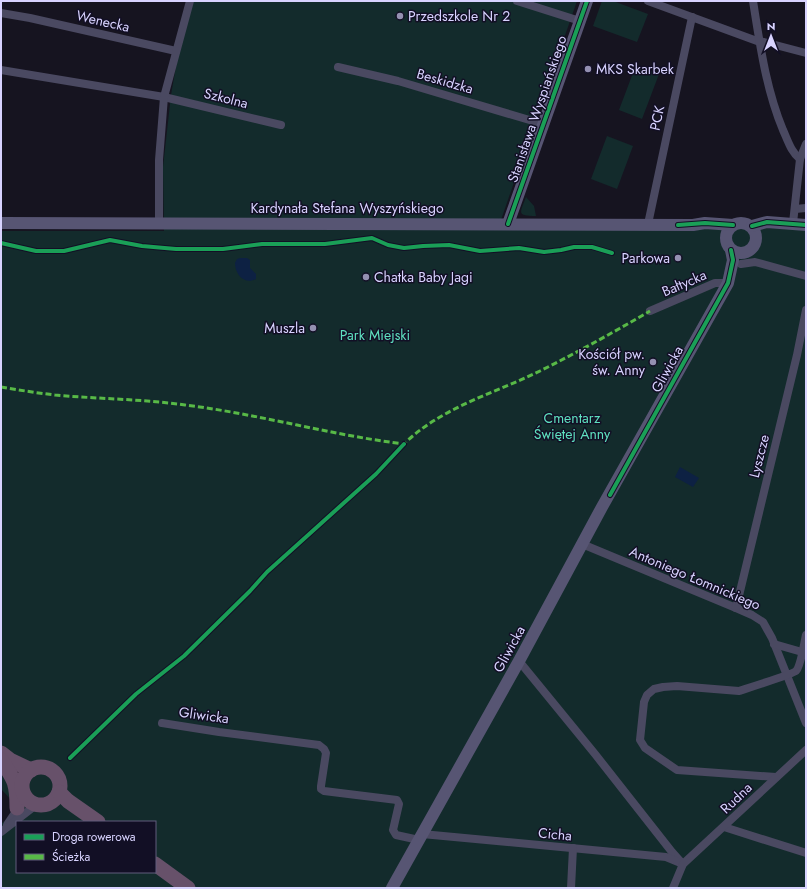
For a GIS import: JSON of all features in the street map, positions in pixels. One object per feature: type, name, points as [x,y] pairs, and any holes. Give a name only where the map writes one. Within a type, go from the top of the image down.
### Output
[{"type":"highway","points":[[1,752],[27,776]]},
{"type":"highway","points":[[1,760],[27,776]]},
{"type":"highway","points":[[1,760],[13,778],[16,788],[26,803],[44,805],[56,797],[59,781],[53,772],[42,768],[27,776],[23,788],[26,803]]},
{"type":"highway","points":[[56,797],[64,807],[88,821]]},
{"type":"highway","points":[[56,797],[68,801],[97,821]]},
{"type":"highway","points":[[156,865],[188,888]]},
{"type":"highway","points":[[156,870],[180,888]]},
{"type":"street","points":[[160,223],[159,160],[164,97],[190,1]]},
{"type":"street","points":[[517,1],[580,21]]},
{"type":"street","name":"Stanisława Wyspiańskiego","points":[[508,224],[587,1]]},
{"type":"street","points":[[648,1],[759,41],[806,53]]},
{"type":"street","points":[[752,1],[761,57],[775,111],[791,149],[800,159]]},
{"type":"street","name":"Wenecka","points":[[1,13],[176,51]]},
{"type":"street","name":"PCK","points":[[648,224],[692,17]]},
{"type":"street","name":"Beskidzka","points":[[338,67],[398,81],[543,124]]},
{"type":"street","name":"Szkolna","points":[[1,70],[164,97],[281,125]]},
{"type":"street","points":[[792,224],[800,159],[806,144]]},
{"type":"street","points":[[794,209],[806,208]]},
{"type":"street","name":"Kardynała Stefana Wyszyńskiego","points":[[1,222],[648,224],[693,225],[714,228],[726,236]]},
{"type":"street","points":[[743,258],[754,247],[756,238],[755,230],[752,226],[740,222],[728,229],[726,242],[731,250],[738,253],[743,258],[806,276]]},
{"type":"street","points":[[752,226],[767,222],[806,225]]},
{"type":"street","name":"Kardynała Stefana Wyszyńskiego","points":[[693,225],[705,223],[733,225]]},
{"type":"street","points":[[756,238],[778,223]]},
{"type":"street","name":"Gliwicka","points":[[728,283],[734,260],[731,250]]},
{"type":"street","name":"Gliwicka","points":[[392,888],[519,662],[582,544],[743,258]]},
{"type":"street","name":"Bałtycka","points":[[650,312],[715,283],[728,283]]},
{"type":"street","name":"Lyszcze","points":[[736,608],[797,354],[806,310]]},
{"type":"street","name":"Antoniego Łomnickiego","points":[[582,544],[736,608],[763,622],[774,644],[806,723]]},
{"type":"street","points":[[776,778],[677,770],[645,748],[641,743],[640,737],[644,702],[647,695],[654,689],[663,687],[677,686],[739,691],[792,674],[796,671],[806,635]]},
{"type":"street","points":[[774,644],[802,652]]},
{"type":"street","points":[[519,662],[683,864],[673,888]]},
{"type":"street","name":"Gliwicka","points":[[162,723],[319,745],[326,753],[321,789],[397,800],[399,804],[393,830],[394,833],[396,835],[420,837]]},
{"type":"street","name":"Rudna","points":[[683,864],[806,750]]},
{"type":"street","points":[[3,831],[26,803]]},
{"type":"street","points":[[3,831],[26,803]]},
{"type":"street","points":[[724,827],[806,854]]},
{"type":"street","name":"Cicha","points":[[420,837],[573,848],[666,857],[683,864]]},
{"type":"street","points":[[571,888],[573,848]]},
{"type":"green space","points":[[191,1],[577,1],[501,220],[806,222],[806,888],[1,888],[1,824],[31,796],[27,786],[31,778],[1,756],[1,231],[164,231],[163,167],[171,95],[182,32]]},
{"type":"green space","points":[[602,1],[613,1],[648,14],[637,42],[593,26]]},
{"type":"green space","points":[[636,65],[659,74],[642,119],[619,110]]},
{"type":"green space","points":[[607,136],[633,146],[617,189],[591,179]]},
{"type":"green space","points":[[526,197],[534,206],[536,216],[522,214],[521,210]]},
{"type":"green space","points":[[1,766],[13,802],[1,789]]},
{"type":"water","points":[[247,258],[250,260],[250,268],[256,274],[256,279],[248,281],[241,278],[235,267],[237,259]]},
{"type":"water","points":[[680,467],[699,478],[693,487],[675,477]]},
{"type":"marked path","points":[[402,446],[433,421],[467,403],[540,371],[596,342],[650,311]]},
{"type":"marked path","points":[[1,387],[55,395],[153,401],[185,405],[404,444]]},
{"type":"cycle path","points":[[508,224],[587,1]]},
{"type":"cycle path","points":[[752,226],[767,222],[806,225]]},
{"type":"cycle path","points":[[678,225],[705,223],[733,225]]},
{"type":"cycle path","points":[[1,243],[36,251],[64,251],[110,240],[142,246],[176,249],[223,249],[262,244],[325,244],[372,238],[388,245],[404,248],[449,245],[480,251],[519,248],[544,252],[574,247],[592,247],[612,253]]},
{"type":"cycle path","points":[[610,495],[728,283],[733,260],[731,250]]},
{"type":"cycle path","points":[[70,758],[136,694],[184,656],[250,591],[267,572],[376,474],[404,444]]},
{"type":"place","name":"Przedszkole Nr 2","points":[[400,16]]},
{"type":"place","name":"MKS Skarbek","points":[[588,69]]},
{"type":"place","name":"Parkowa","points":[[678,258]]},
{"type":"place","name":"Chatka Baby Jagi","points":[[366,277]]},
{"type":"place","name":"Muszla","points":[[313,328]]},
{"type":"place","name":"Kościół pw. św. Anny","points":[[653,362]]},
{"type":"park label","name":"Park Miejski","points":[[375,335]]},
{"type":"park label","name":"Cmentarz Świętej Anny","points":[[572,426]]}]
